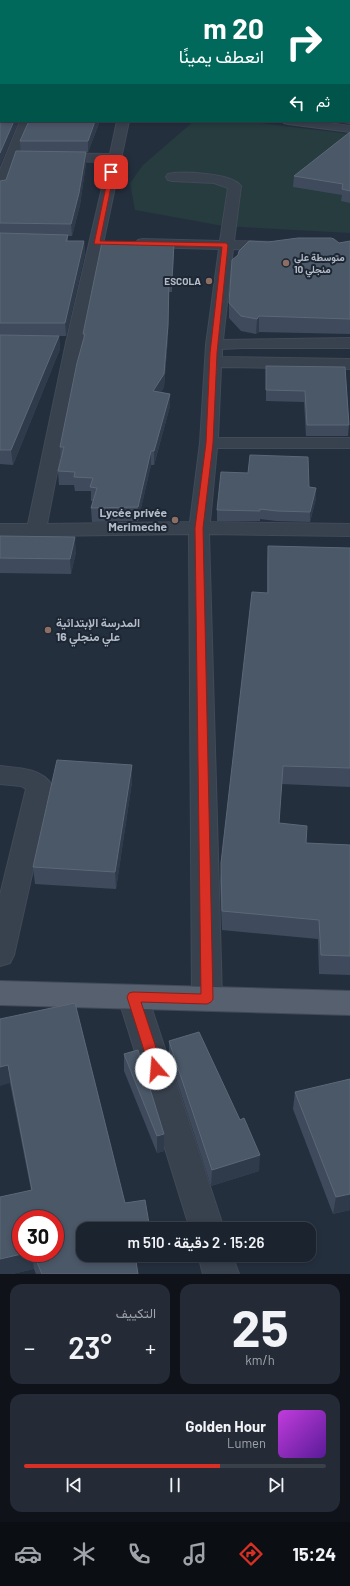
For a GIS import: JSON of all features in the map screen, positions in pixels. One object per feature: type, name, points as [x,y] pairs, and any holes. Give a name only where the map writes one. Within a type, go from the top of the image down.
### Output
[{"type":"main road","points":[[0,993],[350,1003]]},
{"type":"street","points":[[0,188],[11,156],[26,122]]},
{"type":"street","points":[[36,531],[66,343],[96,243],[123,122]]},
{"type":"street","points":[[296,122],[350,129]]},
{"type":"street","points":[[11,156],[114,158]]},
{"type":"street","points":[[172,177],[222,180],[235,186],[226,245],[214,353],[209,443],[199,528],[207,999]]},
{"type":"street","points":[[126,243],[288,246]]},
{"type":"street","points":[[214,353],[242,343],[350,343]]},
{"type":"street","points":[[214,353],[350,364]]},
{"type":"street","points":[[209,443],[350,443]]},
{"type":"street","points":[[0,530],[36,531],[199,528],[350,530]]},
{"type":"street","points":[[0,775],[27,778],[39,785],[0,955]]},
{"type":"street","points":[[133,997],[205,1222]]},
{"type":"street","points":[[217,1262],[221,1274]]},
{"type":"green space","points":[[193,122],[251,122],[350,134],[350,233],[223,226],[135,210],[130,183],[143,165]]},
{"type":"building","points":[[0,122],[14,122],[0,153]]},
{"type":"building","points":[[29,122],[95,122],[88,141],[20,141]]},
{"type":"building","points":[[350,132],[350,191],[342,189],[343,184],[294,176]]},
{"type":"building","points":[[16,151],[86,152],[79,193],[71,224],[0,223],[0,181],[6,180]]},
{"type":"building","points":[[0,233],[68,235],[66,241],[84,241],[65,323],[0,323]]},
{"type":"building","points":[[298,238],[331,238],[339,243],[350,241],[350,319],[259,316],[257,319],[241,316],[229,303],[232,260],[249,241],[268,242]]},
{"type":"building","points":[[102,242],[174,243],[172,280],[169,280],[168,325],[164,374],[153,391],[170,394],[154,451],[151,451],[138,507],[91,508],[97,488],[90,487],[93,478],[74,477],[75,472],[58,471],[64,447],[60,447],[77,363],[85,334],[83,334]]},
{"type":"building","points":[[0,335],[59,336],[11,450],[0,450]]},
{"type":"building","points":[[266,366],[345,367],[349,425],[307,425],[305,391],[266,390]]},
{"type":"building","points":[[250,455],[308,457],[309,487],[316,488],[310,512],[260,509],[260,511],[217,510],[221,472],[248,473]]},
{"type":"building","points":[[0,536],[75,537],[70,559],[0,558]]},
{"type":"building","points":[[268,546],[350,548],[350,768],[283,766],[279,823],[307,826],[306,843],[350,845],[350,956],[321,955],[319,920],[222,911],[221,863],[252,592],[268,593]]},
{"type":"building","points":[[57,760],[132,765],[115,872],[33,867]]},
{"type":"building","points":[[75,1003],[125,1203],[145,1200],[149,1222],[76,1222],[76,1262],[136,1262],[138,1274],[42,1274],[37,1262],[64,1262],[64,1210],[12,1210],[12,1256],[0,1259],[0,1197],[32,1190],[8,1065],[0,1067],[0,1019]]},
{"type":"building","points":[[199,1032],[240,1120],[244,1118],[260,1155],[212,1170],[169,1041]]},
{"type":"building","points":[[138,1050],[164,1134],[157,1136],[124,1054]]},
{"type":"building","points":[[350,1079],[350,1194],[336,1197],[295,1092]]},
{"type":"place","name":"متوسطة علي منجلي 10","points":[[286,263]]},
{"type":"place","name":"ESCOLA","points":[[209,281]]},
{"type":"place","name":"Lycée privée Merimeche","points":[[175,520]]},
{"type":"place","name":"المدرسة الإبتدائية علي منجلي 16","points":[[48,630]]},
{"type":"route","points":[[111,172],[96,243],[226,245],[214,353],[209,443],[199,528],[207,999],[133,997],[156,1069]]}]
